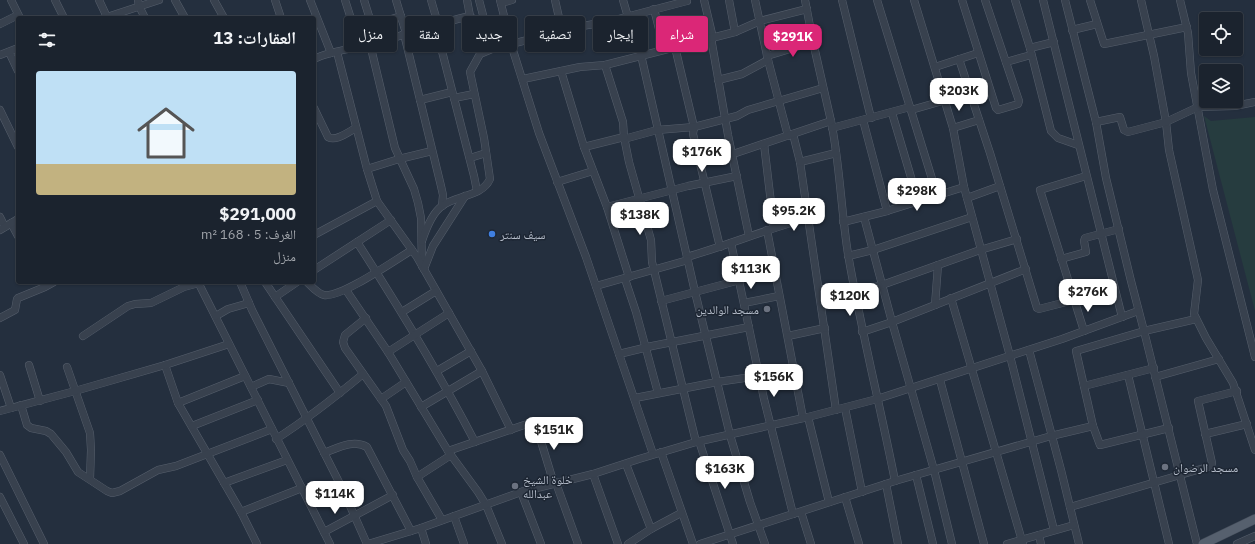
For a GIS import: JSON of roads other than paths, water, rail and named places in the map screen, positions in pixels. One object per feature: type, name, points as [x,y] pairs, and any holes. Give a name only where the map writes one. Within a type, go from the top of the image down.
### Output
[{"type":"main road","points":[[1203,544],[1255,519]]},
{"type":"main road","points":[[1217,544],[1255,526]]},
{"type":"street","points":[[11,0],[19,16]]},
{"type":"street","points":[[55,0],[63,16]]},
{"type":"street","points":[[99,0],[104,16]]},
{"type":"street","points":[[110,16],[139,3],[159,0]]},
{"type":"street","points":[[175,0],[184,16]]},
{"type":"street","points":[[214,0],[223,16]]},
{"type":"street","points":[[275,0],[280,16]]},
{"type":"street","points":[[310,0],[334,53],[377,201],[423,268],[482,371],[511,430]]},
{"type":"street","points":[[345,0],[350,16]]},
{"type":"street","points":[[364,0],[369,16]]},
{"type":"street","points":[[396,0],[405,33],[397,36]]},
{"type":"street","points":[[431,0],[435,16]]},
{"type":"street","points":[[466,0],[470,16]]},
{"type":"street","points":[[480,0],[484,16]]},
{"type":"street","points":[[504,16],[501,2],[512,0]]},
{"type":"street","points":[[555,0],[559,16]]},
{"type":"street","points":[[623,0],[628,16]]},
{"type":"street","points":[[704,0],[712,38],[728,135],[749,236]]},
{"type":"street","points":[[728,0],[735,32]]},
{"type":"street","points":[[755,0],[779,102],[800,162],[836,410]]},
{"type":"street","points":[[805,0],[832,124],[843,222],[862,332],[895,481]]},
{"type":"street","points":[[842,0],[871,118]]},
{"type":"street","points":[[877,0],[937,195]]},
{"type":"street","points":[[914,0],[946,100],[964,187],[1010,356],[1054,530]]},
{"type":"street","points":[[962,0],[978,53],[996,108],[998,110],[1019,103],[986,0]]},
{"type":"street","points":[[1015,0],[1051,131],[1054,136],[1078,145]]},
{"type":"street","points":[[1043,0],[1100,234],[1122,316]]},
{"type":"street","points":[[1065,0],[1096,122],[1106,178],[1138,311],[1154,368],[1197,544]]},
{"type":"street","points":[[1090,0],[1104,44],[1187,27]]},
{"type":"street","points":[[1141,0],[1154,56],[1166,122],[1169,150],[1198,280],[1195,310],[1196,318],[1233,382],[1255,450]]},
{"type":"street","points":[[1180,0],[1187,27],[1191,73],[1214,190],[1255,357]]},
{"type":"street","points":[[631,16],[687,1]]},
{"type":"street","points":[[139,3],[144,16]]},
{"type":"street","points":[[654,9],[656,17]]},
{"type":"street","points":[[708,39],[807,9]]},
{"type":"street","points":[[397,17],[401,16]]},
{"type":"street","points":[[0,24],[16,18]]},
{"type":"street","points":[[1072,30],[1097,24]]},
{"type":"street","points":[[718,80],[742,74],[768,58],[813,42]]},
{"type":"street","points":[[1006,62],[1054,42]]},
{"type":"street","points":[[0,55],[16,49]]},
{"type":"street","points":[[316,58],[344,51]]},
{"type":"street","points":[[9,52],[16,66]]},
{"type":"street","points":[[376,52],[393,139],[399,158],[414,189],[418,203],[421,218],[423,268]]},
{"type":"street","points":[[409,52],[443,195],[442,206]]},
{"type":"street","points":[[443,52],[477,191]]},
{"type":"street","points":[[422,241],[433,217],[442,206],[452,200],[477,191],[486,185],[490,179],[470,70],[475,65],[480,54],[486,52]]},
{"type":"street","points":[[514,52],[539,133],[596,286],[653,454]]},
{"type":"street","points":[[523,79],[580,66],[605,65],[656,52]]},
{"type":"street","points":[[676,52],[694,127],[693,134],[704,183],[720,247]]},
{"type":"street","points":[[935,67],[978,53]]},
{"type":"street","points":[[641,55],[705,336],[730,435],[765,544]]},
{"type":"street","points":[[959,59],[1038,309],[1074,300]]},
{"type":"street","points":[[605,65],[623,122],[624,138],[629,162],[650,240],[651,255],[661,301],[698,441],[734,544]]},
{"type":"street","points":[[561,71],[584,147],[607,207],[658,393]]},
{"type":"street","points":[[584,147],[657,130],[694,127],[737,116],[748,110],[823,88]]},
{"type":"street","points":[[420,100],[453,95],[474,94]]},
{"type":"street","points":[[733,154],[790,135],[832,124],[863,120],[946,100]]},
{"type":"street","points":[[1096,122],[1120,117],[1125,132],[1166,122],[1198,107],[1235,106],[1255,102]]},
{"type":"street","points":[[0,110],[16,143]]},
{"type":"street","points":[[316,112],[330,139],[356,128]]},
{"type":"street","points":[[892,113],[918,201]]},
{"type":"street","points":[[863,120],[887,211]]},
{"type":"street","points":[[953,128],[979,120]]},
{"type":"street","points":[[764,144],[770,229],[779,296],[794,371],[829,502]]},
{"type":"street","points":[[367,169],[399,158],[432,151]]},
{"type":"street","points":[[470,158],[486,153]]},
{"type":"street","points":[[800,162],[836,153]]},
{"type":"street","points":[[557,182],[593,171]]},
{"type":"street","points":[[607,207],[671,190],[737,176]]},
{"type":"street","points":[[1084,331],[1040,190],[1086,176]]},
{"type":"street","points":[[967,198],[1000,186]]},
{"type":"street","points":[[843,222],[887,211],[964,187]]},
{"type":"street","points":[[423,268],[433,246],[465,196]]},
{"type":"street","points":[[316,234],[377,201]]},
{"type":"street","points":[[0,217],[5,227],[16,235]]},
{"type":"street","points":[[864,217],[934,470],[952,544]]},
{"type":"street","points":[[848,256],[873,250],[972,217]]},
{"type":"street","points":[[596,286],[654,270],[749,236],[808,218]]},
{"type":"street","points":[[5,227],[16,220]]},
{"type":"street","points":[[316,269],[391,220]]},
{"type":"street","points":[[1061,259],[1085,253],[1086,250],[1084,239],[1119,229]]},
{"type":"street","points":[[821,304],[856,296],[882,285],[980,250],[1017,239]]},
{"type":"street","points":[[357,242],[402,312],[437,371],[475,442]]},
{"type":"street","points":[[732,243],[759,375],[793,514]]},
{"type":"street","points":[[309,284],[324,296],[346,290],[412,250]]},
{"type":"street","points":[[935,305],[938,265]]},
{"type":"street","points":[[862,332],[892,322],[1026,268]]},
{"type":"street","points":[[661,301],[740,280]]},
{"type":"street","points":[[0,318],[15,310],[16,301],[18,298],[50,284]]},
{"type":"street","points":[[83,336],[128,306],[151,303],[184,286],[192,284]]},
{"type":"street","points":[[200,284],[276,439],[330,544]]},
{"type":"street","points":[[241,284],[368,544],[388,541],[411,531],[522,492],[593,474],[698,441],[806,418],[912,389],[1029,350],[1138,311]]},
{"type":"street","points":[[266,284],[340,393]]},
{"type":"street","points":[[275,297],[294,284]]},
{"type":"street","points":[[346,290],[388,352],[450,453],[486,505],[502,544]]},
{"type":"street","points":[[402,312],[436,291]]},
{"type":"street","points":[[744,303],[779,296]]},
{"type":"street","points":[[951,298],[1022,542]]},
{"type":"street","points":[[216,316],[228,309],[249,303]]},
{"type":"street","points":[[388,352],[449,313]]},
{"type":"street","points":[[366,318],[347,333],[343,342],[350,355],[390,414],[400,443],[417,477],[442,520]]},
{"type":"street","points":[[1169,428],[1100,445],[1093,426],[1076,351],[1144,331],[1196,318]]},
{"type":"street","points":[[619,354],[749,327]]},
{"type":"street","points":[[788,336],[825,328]]},
{"type":"street","points":[[0,411],[165,365],[229,344]]},
{"type":"street","points":[[1029,350],[1079,544]]},
{"type":"street","points":[[437,371],[471,351]]},
{"type":"street","points":[[1156,377],[1219,359]]},
{"type":"street","points":[[29,365],[40,401]]},
{"type":"street","points":[[165,365],[178,403],[241,512],[257,544]]},
{"type":"street","points":[[67,367],[90,433],[90,479]]},
{"type":"street","points":[[1084,386],[1154,368]]},
{"type":"street","points":[[421,407],[449,392],[482,371]]},
{"type":"street","points":[[635,398],[717,382],[794,371]]},
{"type":"street","points":[[276,439],[308,419],[363,374]]},
{"type":"street","points":[[1128,374],[1169,544]]},
{"type":"street","points":[[0,375],[11,408]]},
{"type":"street","points":[[178,403],[245,376]]},
{"type":"street","points":[[251,387],[268,379],[289,383]]},
{"type":"street","points":[[940,380],[984,544]]},
{"type":"street","points":[[381,399],[406,382]]},
{"type":"street","points":[[1070,507],[1180,476],[1212,465],[1198,401],[1237,392]]},
{"type":"street","points":[[192,426],[258,400]]},
{"type":"street","points":[[21,405],[27,425],[31,428],[46,431],[51,434],[66,452],[76,470],[110,492],[118,492],[158,470],[173,466],[272,429]]},
{"type":"street","points":[[845,408],[862,492]]},
{"type":"street","points":[[417,477],[450,453],[475,442],[532,422],[534,423],[578,544]]},
{"type":"street","points":[[1205,434],[1247,424]]},
{"type":"street","points":[[700,544],[895,481],[1032,441],[1093,426]]},
{"type":"street","points":[[324,453],[348,444],[360,444],[368,447],[411,531]]},
{"type":"street","points":[[661,452],[693,544]]},
{"type":"street","points":[[0,455],[44,544]]},
{"type":"street","points":[[224,483],[288,460]]},
{"type":"street","points":[[626,464],[651,529]]},
{"type":"street","points":[[593,474],[618,544]]},
{"type":"street","points":[[916,475],[933,544]]},
{"type":"street","points":[[886,484],[898,544]]},
{"type":"street","points":[[241,512],[302,488]]},
{"type":"street","points":[[522,492],[541,544]]},
{"type":"street","points":[[324,532],[393,495]]},
{"type":"street","points":[[0,497],[2,508],[24,544]]},
{"type":"street","points":[[845,497],[859,544]]},
{"type":"street","points":[[802,512],[811,544]]},
{"type":"street","points":[[628,544],[651,529],[681,513]]},
{"type":"street","points":[[454,516],[464,544]]},
{"type":"street","points":[[1007,544],[1022,542],[1054,530],[1074,525]]},
{"type":"street","points":[[420,528],[426,544]]},
{"type":"street","points":[[1039,535],[1042,544]]},
{"type":"street","points":[[1238,544],[1255,536]]},
{"type":"place","name":"سيف سنتر","points":[[492,234]]},
{"type":"place","name":"مسجد الوالدين","points":[[767,309]]},
{"type":"place","name":"مسجد الرضوان","points":[[1165,467]]},
{"type":"place","name":"خلوة الشيخ عبدالله","points":[[515,486]]}]
